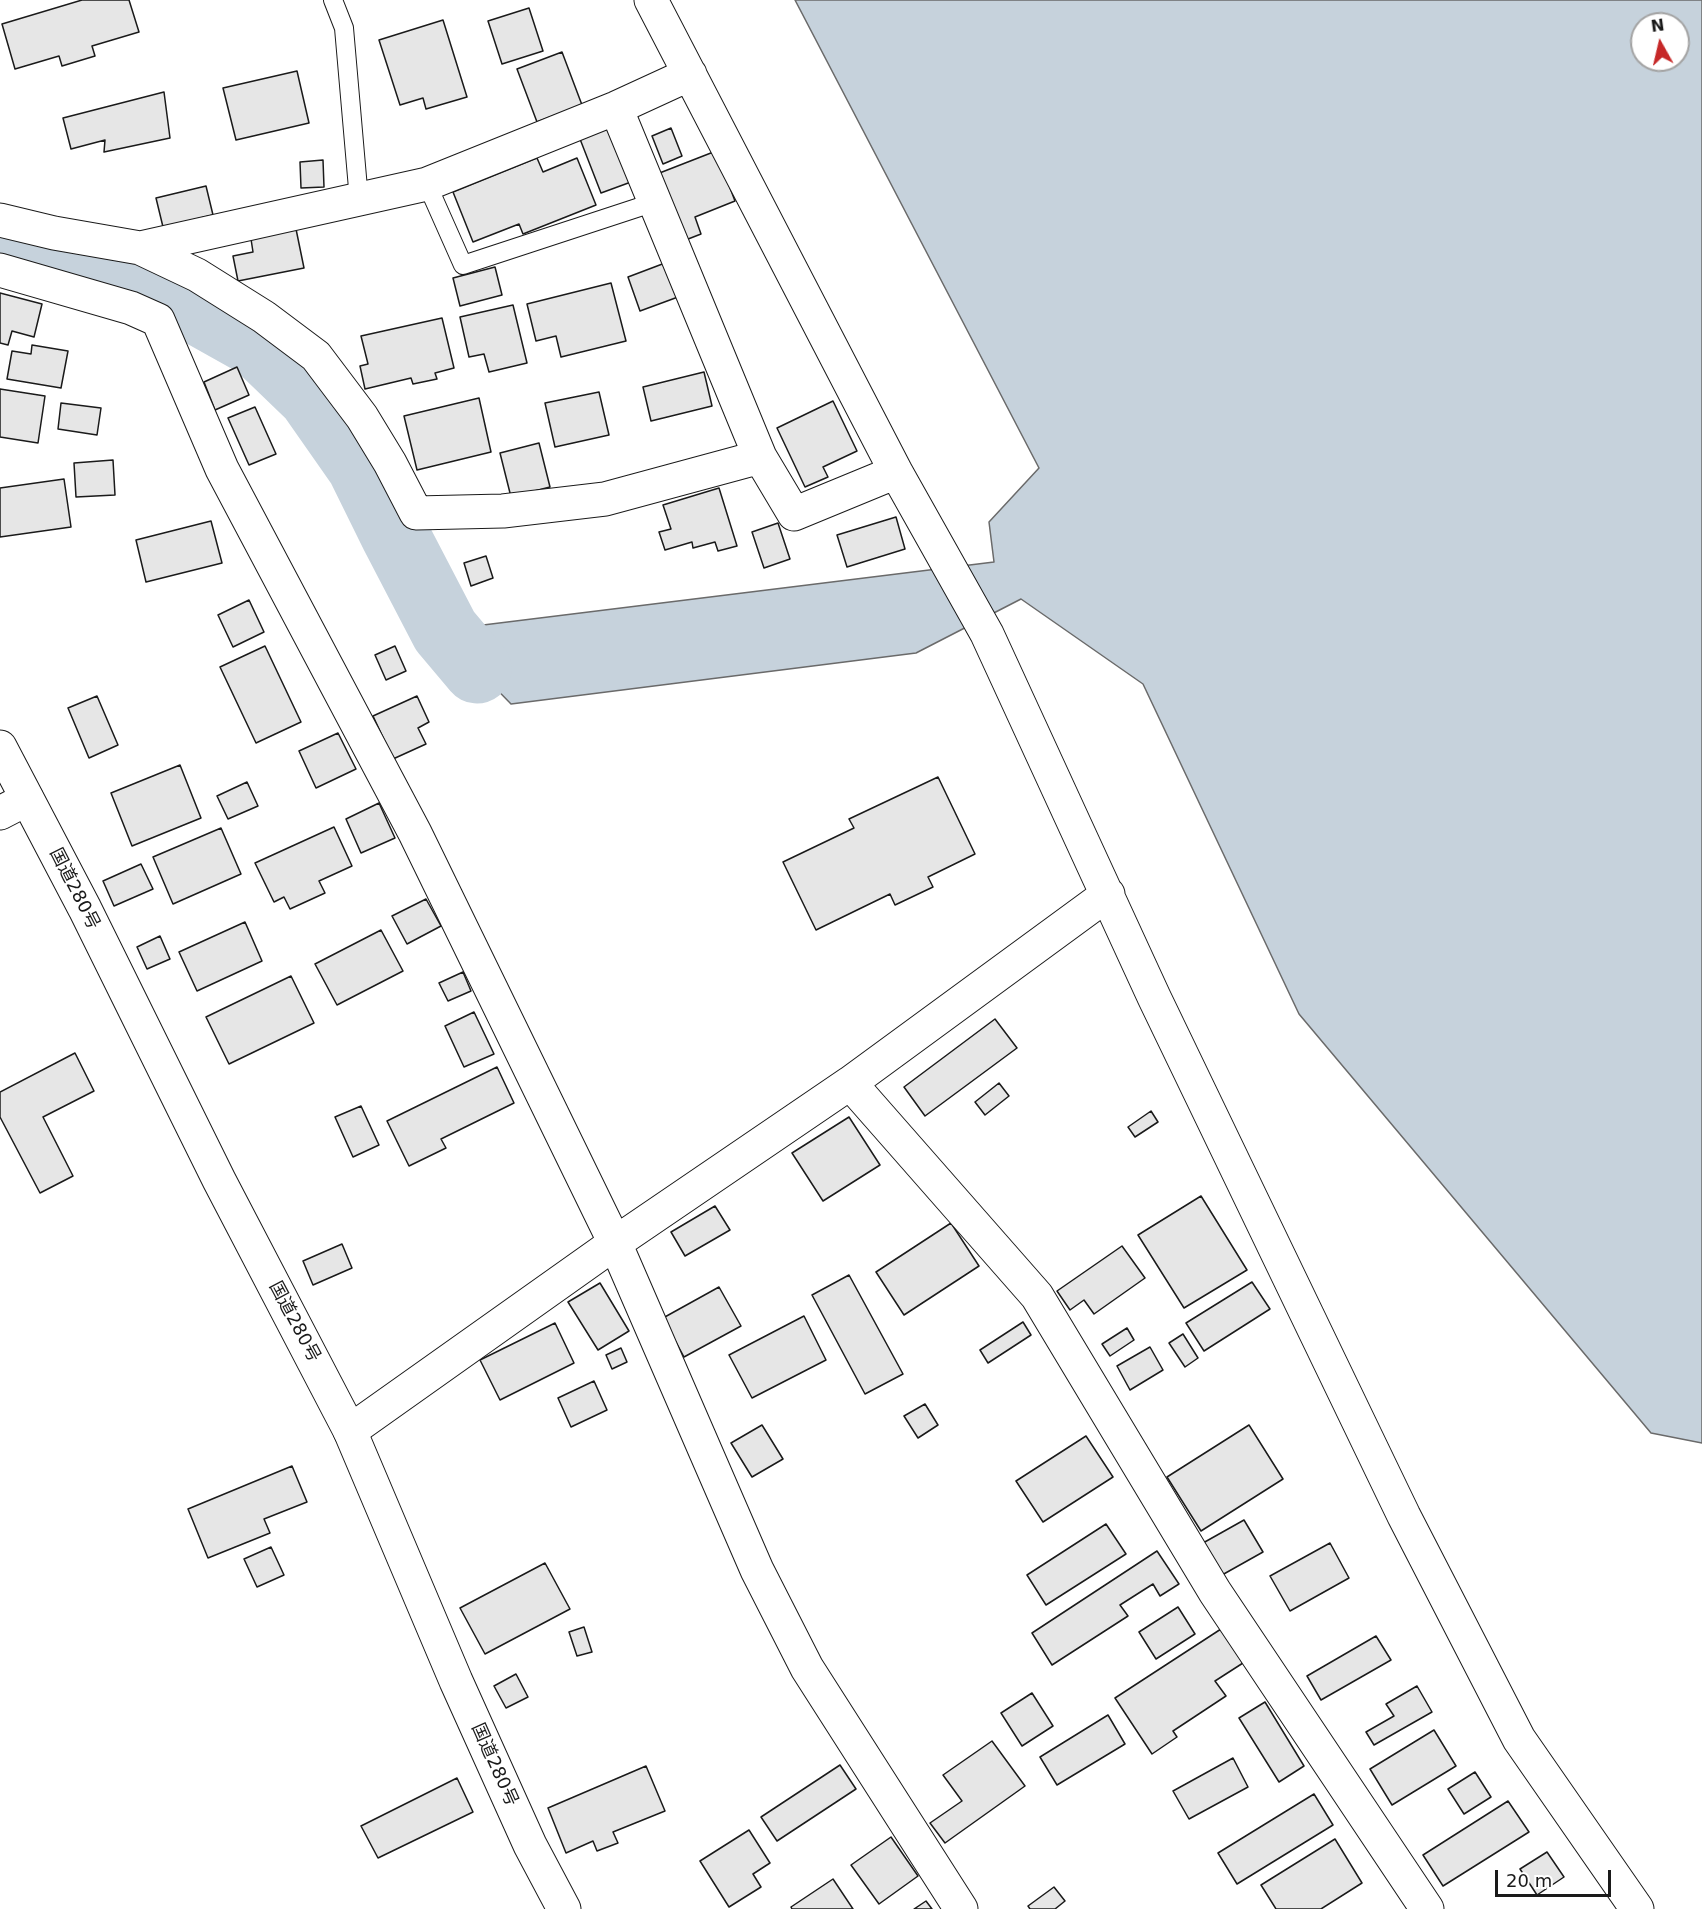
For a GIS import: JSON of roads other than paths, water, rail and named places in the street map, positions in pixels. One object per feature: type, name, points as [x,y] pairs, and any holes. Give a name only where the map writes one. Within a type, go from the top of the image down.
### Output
[{"type":"main road","points":[[651,0],[896,472],[987,634],[1154,997],[1394,1495],[1519,1739],[1637,1909]]},
{"type":"main road","points":[[140,248],[427,184],[616,108],[690,74]]},
{"type":"main road","points":[[616,108],[760,457],[794,514],[896,472]]},
{"type":"main road","points":[[0,220],[54,233],[140,248],[197,275],[264,317],[316,356],[362,417],[390,463],[416,513],[504,511],[605,498],[760,457]]},
{"type":"main road","points":[[0,270],[131,308],[158,320],[222,469],[415,833],[615,1243],[757,1570],[807,1668],[961,1909]]},
{"type":"main road","name":"国道280号","points":[[0,747],[14,806],[85,909],[219,1180],[350,1431],[465,1702],[530,1845],[564,1909]]},
{"type":"main road","points":[[350,1431],[615,1243],[850,1083],[1108,894]]},
{"type":"main road","points":[[850,1083],[1036,1296],[1215,1592],[1427,1909]]},
{"type":"lane","points":[[333,0],[344,28],[359,200]]},
{"type":"lane","points":[[427,184],[463,265],[655,202]]},
{"type":"waterway","points":[[0,246],[183,302],[258,344],[312,396],[361,466],[445,631],[477,669]]}]
